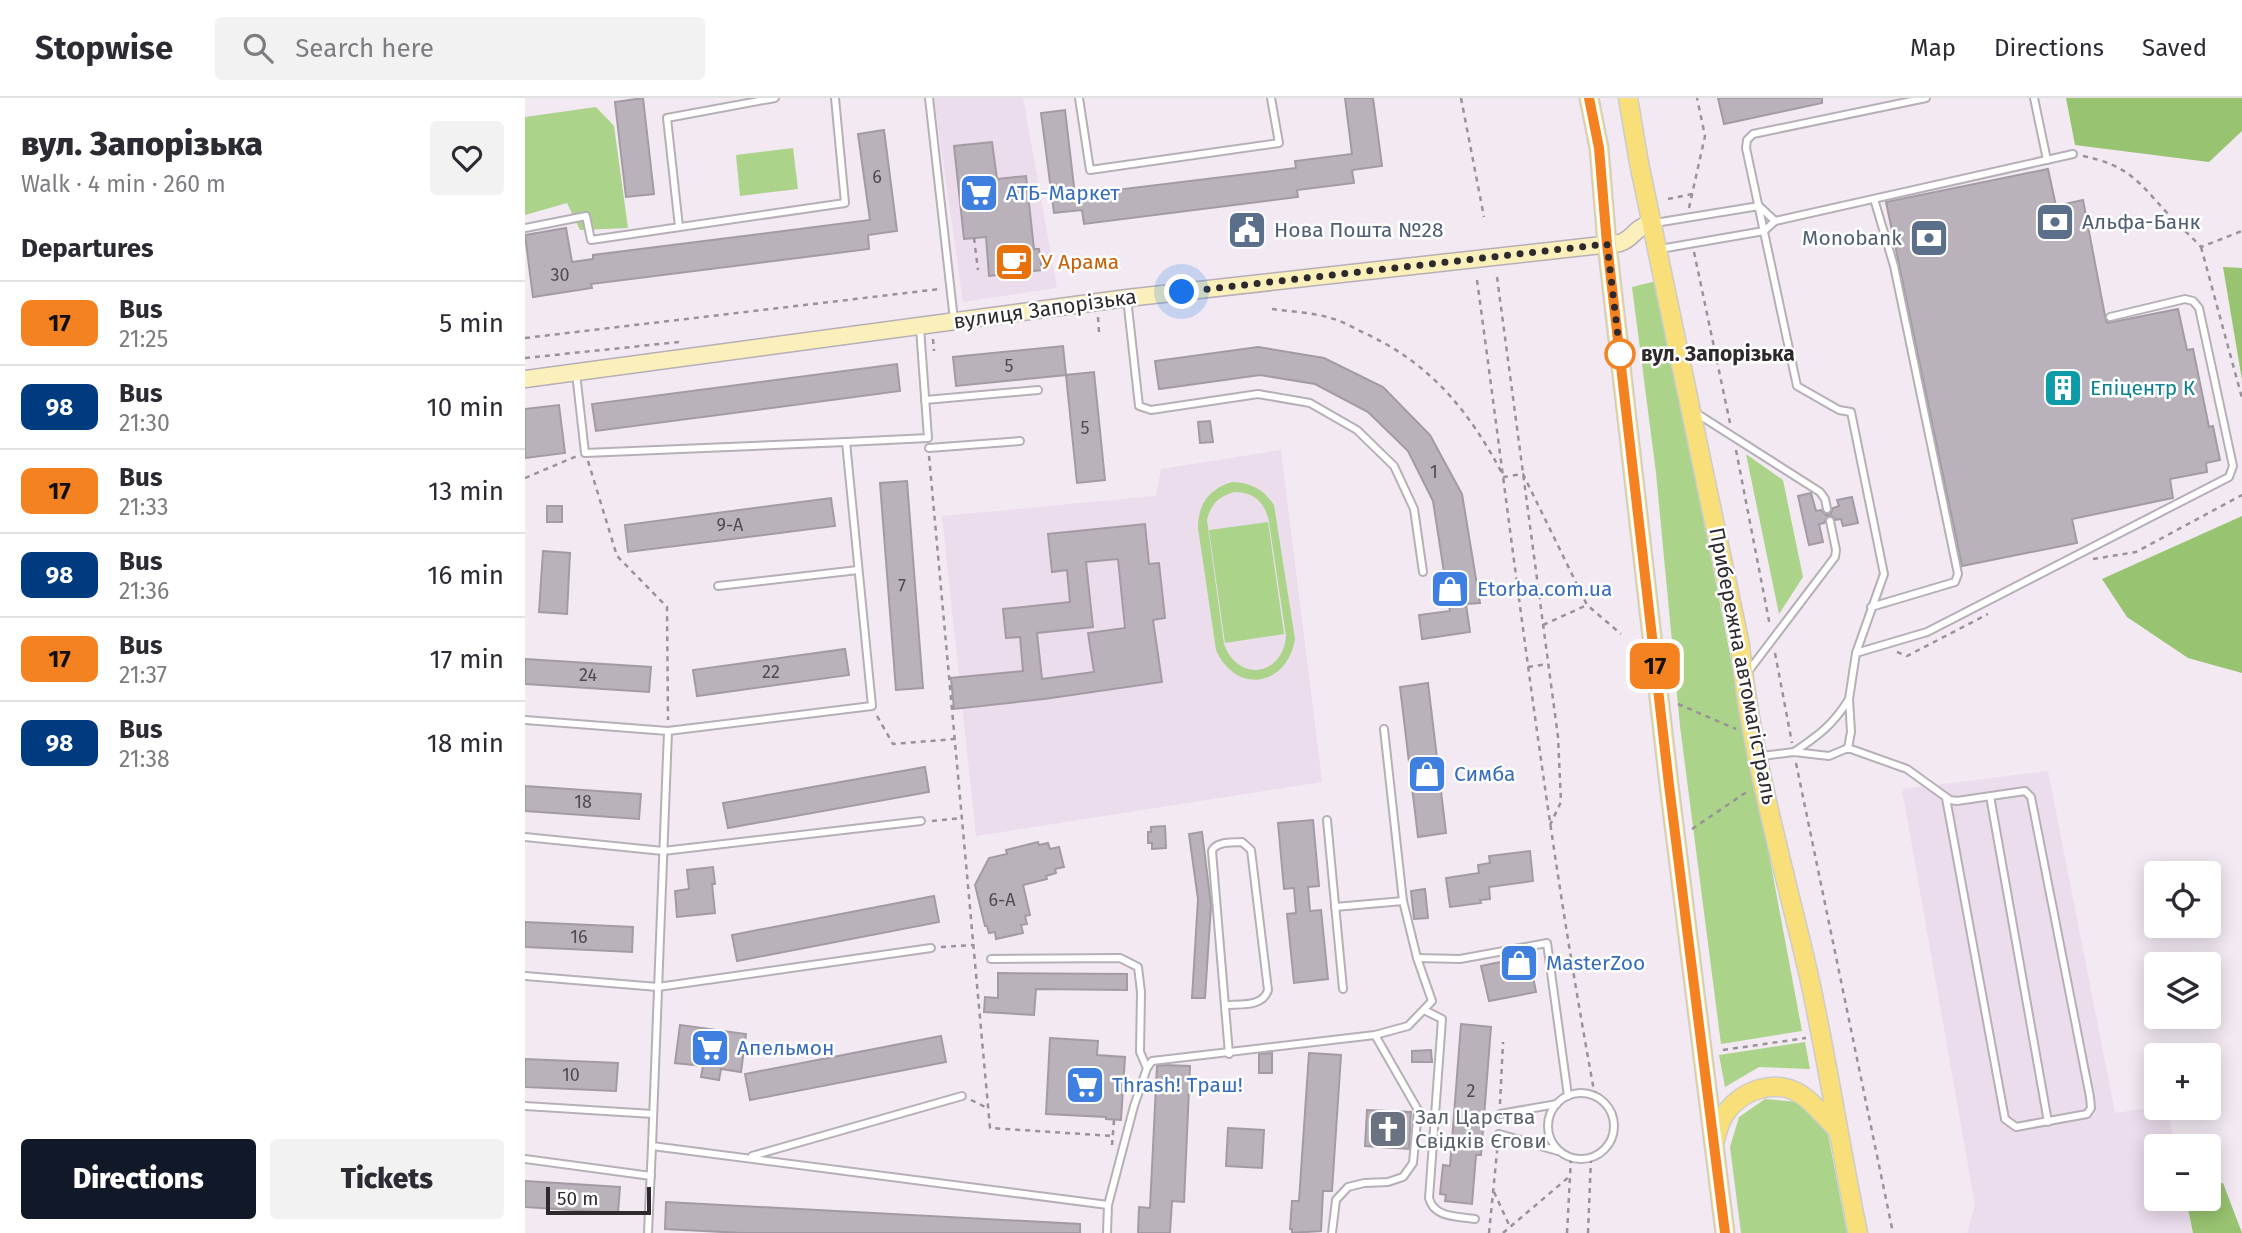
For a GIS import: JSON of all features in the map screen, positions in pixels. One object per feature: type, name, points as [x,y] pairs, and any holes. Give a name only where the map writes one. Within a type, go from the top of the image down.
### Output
[{"type":"main road","points":[[1589,98],[1599,148],[1607,244],[1723,1233]]},
{"type":"main road","name":"Прибережна автомагістраль","points":[[1628,98],[1740,645],[1759,757],[1815,1003],[1858,1233]]},
{"type":"main road","points":[[1714,1143],[1723,1119],[1737,1100],[1749,1092],[1778,1086],[1804,1096],[1837,1129]]},
{"type":"street","points":[[1607,244],[1623,242],[1637,228],[1653,224]]},
{"type":"street","name":"вулиця Запорізька","points":[[525,379],[926,329],[954,322],[1127,298],[1607,244]]},
{"type":"lane","points":[[679,227],[667,118],[775,98]]},
{"type":"lane","points":[[525,228],[586,216],[591,240],[845,203],[835,98]]},
{"type":"lane","points":[[929,98],[954,322]]},
{"type":"lane","points":[[1079,98],[1090,170],[1279,143],[1271,98]]},
{"type":"lane","points":[[1848,748],[1851,732],[1849,699],[1856,653],[1884,574],[1851,412],[1839,410],[1797,386],[1746,148],[1747,140],[1753,134],[1926,98]]},
{"type":"lane","points":[[2034,98],[2047,160]]},
{"type":"lane","points":[[1658,249],[1764,231],[1775,221],[2073,154]]},
{"type":"lane","points":[[1871,607],[1955,582],[1958,574],[1893,266],[1874,199]]},
{"type":"lane","points":[[1653,224],[1759,206]]},
{"type":"lane","points":[[1759,206],[1775,221]]},
{"type":"lane","points":[[1127,298],[1139,406],[1151,410],[1258,394],[1310,403],[1357,430],[1394,466],[1414,509],[1423,572]]},
{"type":"lane","points":[[1856,653],[1927,632],[2229,477],[2233,466],[2199,308],[2193,301],[2185,299],[2110,317]]},
{"type":"lane","points":[[576,373],[585,453],[928,439],[925,400],[926,329]]},
{"type":"lane","points":[[925,400],[1038,390]]},
{"type":"lane","points":[[1692,411],[1820,492],[1828,509]]},
{"type":"lane","points":[[929,449],[1020,441]]},
{"type":"lane","points":[[525,720],[668,731],[872,706],[846,442]]},
{"type":"lane","points":[[1744,677],[1835,557],[1830,521]]},
{"type":"lane","points":[[718,586],[858,570]]},
{"type":"lane","points":[[1794,752],[1836,720],[1849,699]]},
{"type":"lane","points":[[1107,1233],[1108,1205],[1134,1106],[1147,1068],[1152,1062],[1375,1035],[1408,1026],[1431,1001],[1403,901],[1384,729]]},
{"type":"lane","points":[[649,1233],[668,731]]},
{"type":"lane","points":[[1759,757],[1794,752],[1829,755],[1848,748],[1907,769],[1946,798],[1958,801],[2025,791],[2031,797],[2090,1097],[2091,1108],[2087,1114],[2016,1127],[2005,1119],[1946,798]]},
{"type":"lane","points":[[1990,796],[2048,1122]]},
{"type":"lane","points":[[1327,820],[1343,989]]},
{"type":"lane","points":[[525,837],[663,851],[921,821]]},
{"type":"lane","points":[[1226,1005],[1260,1002],[1268,990],[1251,850],[1242,842],[1219,844],[1212,851],[1229,1054]]},
{"type":"lane","points":[[1335,907],[1403,901]]},
{"type":"lane","points":[[1417,958],[1460,958],[1547,943],[1568,1096]]},
{"type":"lane","points":[[525,976],[658,987],[931,948]]},
{"type":"lane","points":[[991,959],[1120,958],[1138,967],[1141,992],[1140,1052],[1147,1068]]},
{"type":"lane","points":[[1424,1010],[1442,1020],[1429,1198],[1435,1211],[1475,1219]]},
{"type":"lane","points":[[1332,1233],[1336,1200],[1348,1187],[1388,1182],[1403,1177],[1413,1163],[1418,1110],[1375,1035]]},
{"type":"lane","points":[[1499,1135],[1560,1152],[1571,1158],[1591,1158],[1601,1153],[1608,1145],[1614,1124],[1605,1104],[1595,1096],[1581,1093],[1568,1096],[1557,1104],[1550,1115],[1548,1129],[1552,1142],[1560,1152]]},
{"type":"lane","points":[[747,1158],[962,1096]]},
{"type":"lane","points":[[1500,1114],[1557,1104]]},
{"type":"lane","points":[[525,1105],[653,1114]]},
{"type":"lane","points":[[652,1146],[1108,1205]]},
{"type":"lane","points":[[525,1160],[651,1176]]},
{"type":"path","points":[[1461,98],[1484,217]]},
{"type":"path","points":[[2073,154],[2105,161],[2147,187],[2169,215],[2201,247],[2242,398]]},
{"type":"path","points":[[1668,199],[1692,194]]},
{"type":"path","points":[[2201,247],[2242,231]]},
{"type":"path","points":[[974,238],[978,270]]},
{"type":"path","points":[[1497,277],[1558,737],[1561,802],[1550,825]]},
{"type":"path","points":[[1477,279],[1550,825],[1573,977],[1595,1096]]},
{"type":"path","points":[[525,338],[950,288]]},
{"type":"path","points":[[1272,309],[1330,317],[1374,337],[1415,361],[1451,396],[1482,436],[1504,477]]},
{"type":"path","points":[[1098,317],[1099,332]]},
{"type":"path","points":[[926,329],[934,351]]},
{"type":"path","points":[[929,449],[990,1128],[1113,1136]]},
{"type":"path","points":[[525,478],[585,453],[617,556],[667,607],[668,731]]},
{"type":"path","points":[[1504,477],[1523,474]]},
{"type":"path","points":[[1523,474],[1587,606],[1621,634]]},
{"type":"path","points":[[2092,559],[2136,552],[2242,495]]},
{"type":"path","points":[[1543,625],[1587,606]]},
{"type":"path","points":[[1888,642],[1895,652],[1907,656],[1993,611]]},
{"type":"path","points":[[1528,667],[1548,664]]},
{"type":"path","points":[[1678,704],[1745,733]]},
{"type":"path","points":[[872,706],[893,744],[955,739]]},
{"type":"path","points":[[1794,752],[1893,1233]]},
{"type":"path","points":[[1692,829],[1756,785]]},
{"type":"path","points":[[921,821],[962,818]]},
{"type":"path","points":[[931,948],[973,945]]},
{"type":"path","points":[[1723,1050],[1812,1037]]},
{"type":"path","points":[[962,1096],[988,1109]]},
{"type":"path","points":[[1567,1233],[1571,1158]]},
{"type":"path","points":[[1588,1233],[1591,1158]]},
{"type":"path","points":[[1503,1233],[1570,1176]]},
{"type":"path","points":[[1493,1190],[1510,1227]]},
{"type":"shaded area","points":[[934,98],[1023,98],[1057,288],[963,302]]},
{"type":"shaded area","points":[[1281,450],[1322,782],[976,836],[942,516],[1156,496],[1161,469]]},
{"type":"shaded area","points":[[2048,771],[2115,1113],[2144,1109],[2144,1120],[2170,1120],[2172,1134],[2144,1134],[2144,1211],[2188,1211],[2193,1233],[1967,1233],[1975,1205],[1902,789]]},
{"type":"green space","points":[[2066,98],[2242,98],[2242,131],[2209,162],[2075,145]]},
{"type":"green space","points":[[596,107],[614,126],[628,228],[580,230],[567,203],[525,215],[525,117]]},
{"type":"green space","points":[[793,148],[798,189],[740,196],[736,155]]},
{"type":"green space","points":[[2223,267],[2242,268],[2242,380]]},
{"type":"green space","points":[[1656,281],[1802,1031],[1721,1044],[1680,726],[1656,473],[1632,287]]},
{"type":"green space","points":[[1746,454],[1783,480],[1803,577],[1779,614]]},
{"type":"green space","points":[[1232,482],[1251,485],[1266,495],[1274,505],[1295,639],[1290,655],[1282,667],[1272,675],[1260,679],[1248,679],[1236,674],[1216,650],[1198,528],[1200,512],[1206,499]],"holes":[[[1234,492],[1253,496],[1265,509],[1286,636],[1277,660],[1259,670],[1239,665],[1224,644],[1207,520],[1213,505]]]},
{"type":"green space","points":[[2242,516],[2242,673],[2188,658],[2127,617],[2102,579]]},
{"type":"green space","points":[[1268,522],[1284,634],[1225,643],[1209,530]]},
{"type":"green space","points":[[1805,1042],[1810,1069],[1759,1067],[1725,1087],[1719,1055]]},
{"type":"green space","points":[[1765,1099],[1798,1102],[1827,1129],[1847,1233],[1741,1233],[1730,1147],[1739,1117]]},
{"type":"green space","points":[[2221,1183],[2242,1233],[2193,1233],[2188,1211],[2221,1211]]},
{"type":"building","points":[[643,98],[654,194],[626,197],[615,102]]},
{"type":"building","points":[[1345,98],[1373,98],[1382,166],[1352,170],[1354,183],[1297,190],[1298,197],[1084,224],[1082,210],[1054,213],[1041,113],[1065,110],[1075,195],[1296,168],[1295,161],[1352,154]]},
{"type":"building","points":[[1718,98],[1822,98],[1822,103],[1724,124]]},
{"type":"building","points":[[884,130],[897,231],[868,235],[869,249],[591,284],[592,288],[533,297],[525,235],[566,228],[572,262],[593,259],[593,255],[870,220],[858,134]]},
{"type":"building","points":[[992,142],[997,179],[1026,176],[1034,249],[1039,249],[1042,270],[989,276],[986,237],[964,239],[954,146]]},
{"type":"building","name":"Епіцентр К","points":[[2048,169],[2056,206],[2083,200],[2106,321],[2108,323],[2178,309],[2187,350],[2193,349],[2209,427],[2213,426],[2220,460],[2206,463],[2207,472],[2170,479],[2173,498],[2072,519],[2077,543],[1962,566],[1886,202]]},
{"type":"building","points":[[1063,346],[1066,375],[956,386],[953,357]]},
{"type":"building","points":[[1258,347],[1324,358],[1383,387],[1430,435],[1462,494],[1480,603],[1466,604],[1470,632],[1422,639],[1419,615],[1450,611],[1433,501],[1408,451],[1368,412],[1315,384],[1260,375],[1159,389],[1155,361]]},
{"type":"building","points":[[897,364],[900,391],[596,431],[592,404]]},
{"type":"building","points":[[1094,372],[1105,480],[1077,483],[1066,375]]},
{"type":"building","points":[[559,405],[565,453],[525,458],[525,409]]},
{"type":"building","points":[[1210,421],[1213,442],[1200,443],[1198,422]]},
{"type":"building","points":[[907,481],[923,688],[896,690],[880,483]]},
{"type":"building","points":[[1811,493],[1816,511],[1821,510],[1826,515],[1839,506],[1837,500],[1852,497],[1858,523],[1843,526],[1841,519],[1828,516],[1824,523],[1819,524],[1823,542],[1809,545],[1798,496]]},
{"type":"building","points":[[831,498],[835,526],[628,552],[625,525]]},
{"type":"building","points":[[547,506],[562,506],[562,522],[547,522]]},
{"type":"building","points":[[1145,524],[1149,564],[1159,563],[1165,618],[1153,620],[1162,682],[954,709],[951,678],[1023,671],[1020,637],[1006,638],[1003,609],[1070,602],[1067,570],[1052,572],[1048,534]],"holes":[[[1118,559],[1125,628],[1088,633],[1094,672],[1042,679],[1037,633],[1093,627],[1086,562]]]},
{"type":"building","points":[[543,551],[570,553],[567,614],[539,612]]},
{"type":"building","points":[[845,649],[849,675],[697,696],[693,670]]},
{"type":"building","points":[[525,659],[651,667],[649,692],[525,684]]},
{"type":"building","points":[[1428,683],[1446,833],[1418,837],[1400,687]]},
{"type":"building","points":[[925,767],[929,792],[728,828],[723,803]]},
{"type":"building","points":[[525,786],[641,794],[639,819],[525,811]]},
{"type":"building","points":[[1313,820],[1319,886],[1308,887],[1310,911],[1321,910],[1328,979],[1294,983],[1287,914],[1296,913],[1294,888],[1284,889],[1278,823]]},
{"type":"building","points":[[1165,826],[1166,848],[1152,849],[1152,843],[1148,843],[1148,832],[1151,832],[1151,827]]},
{"type":"building","points":[[1202,832],[1211,905],[1205,998],[1192,998],[1198,899],[1189,834]]},
{"type":"building","points":[[1038,842],[1039,845],[1048,843],[1050,849],[1059,847],[1064,867],[1055,869],[1056,873],[1046,876],[1047,879],[1023,885],[1030,915],[1025,916],[1027,924],[1021,925],[1023,933],[996,939],[995,932],[989,933],[985,926],[975,885],[989,858],[1007,854],[1006,850]]},
{"type":"building","points":[[1530,851],[1533,881],[1489,887],[1490,899],[1480,900],[1481,903],[1450,907],[1446,878],[1479,873],[1478,865],[1490,863],[1489,856]]},
{"type":"building","points":[[713,867],[715,913],[677,917],[675,891],[689,889],[687,870]]},
{"type":"building","points":[[1425,889],[1428,918],[1414,919],[1411,891]]},
{"type":"building","points":[[934,896],[939,922],[737,961],[732,935]]},
{"type":"building","points":[[525,922],[633,927],[632,952],[525,947]]},
{"type":"building","points":[[1529,956],[1536,992],[1489,1001],[1481,966]]},
{"type":"building","points":[[998,973],[1127,974],[1127,990],[1036,989],[1034,1015],[984,1012],[985,997],[998,998]]},
{"type":"building","points":[[1461,1024],[1491,1027],[1481,1155],[1476,1155],[1472,1204],[1445,1201],[1446,1195],[1440,1194],[1443,1165],[1450,1166]]},
{"type":"building","name":"Апельмон","points":[[680,1025],[746,1034],[741,1072],[721,1069],[719,1080],[701,1077],[703,1066],[675,1063]]},
{"type":"building","points":[[941,1036],[946,1062],[750,1100],[745,1074]]},
{"type":"building","name":"Thrash! Траш!","points":[[1050,1038],[1098,1041],[1097,1055],[1125,1057],[1121,1120],[1046,1114]]},
{"type":"building","points":[[1431,1050],[1432,1062],[1412,1062],[1412,1051]]},
{"type":"building","points":[[1272,1053],[1272,1073],[1259,1073],[1259,1054]]},
{"type":"building","points":[[1309,1053],[1341,1055],[1332,1191],[1323,1191],[1321,1231],[1292,1233],[1292,1201],[1299,1201]]},
{"type":"building","points":[[525,1059],[618,1063],[616,1091],[525,1087]]},
{"type":"building","points":[[1157,1066],[1190,1066],[1184,1202],[1172,1201],[1170,1233],[1138,1233],[1139,1207],[1150,1208]]},
{"type":"building","name":"Зал Царства Свідків Єгови","points":[[1367,1110],[1411,1112],[1409,1149],[1365,1146]]},
{"type":"building","points":[[1228,1128],[1264,1130],[1262,1168],[1226,1166]]},
{"type":"building","points":[[525,1181],[620,1187],[618,1213],[525,1207]]},
{"type":"building","points":[[666,1202],[1080,1224],[1080,1233],[742,1233],[665,1229]]},
{"type":"bus line","name":"17","points":[[1589,98],[1599,148],[1607,244],[1669,785],[1725,1233]]},
{"type":"place","name":"АТБ-Маркет","points":[[979,193]]},
{"type":"place","name":"Альфа-Банк","points":[[2055,222]]},
{"type":"place","name":"Нова Пошта №28","points":[[1247,230]]},
{"type":"place","name":"Monobank","points":[[1929,238]]},
{"type":"place","name":"У Арама","points":[[1014,262]]},
{"type":"place","name":"вул. Запорізька","points":[[1620,354]]},
{"type":"place","name":"Епіцентр К","points":[[2063,388]]},
{"type":"place","name":"Etorba.com.ua","points":[[1450,589]]},
{"type":"place","name":"Симба","points":[[1427,774]]},
{"type":"place","name":"MasterZoo","points":[[1519,963]]},
{"type":"place","name":"Апельмон","points":[[710,1048]]},
{"type":"place","name":"Thrash! Траш!","points":[[1085,1085]]},
{"type":"place","name":"Зал Царства Свідків Єгови","points":[[1388,1129]]},
{"type":"route","points":[[1182,292],[1607,244],[1621,362],[1620,354]]}]
